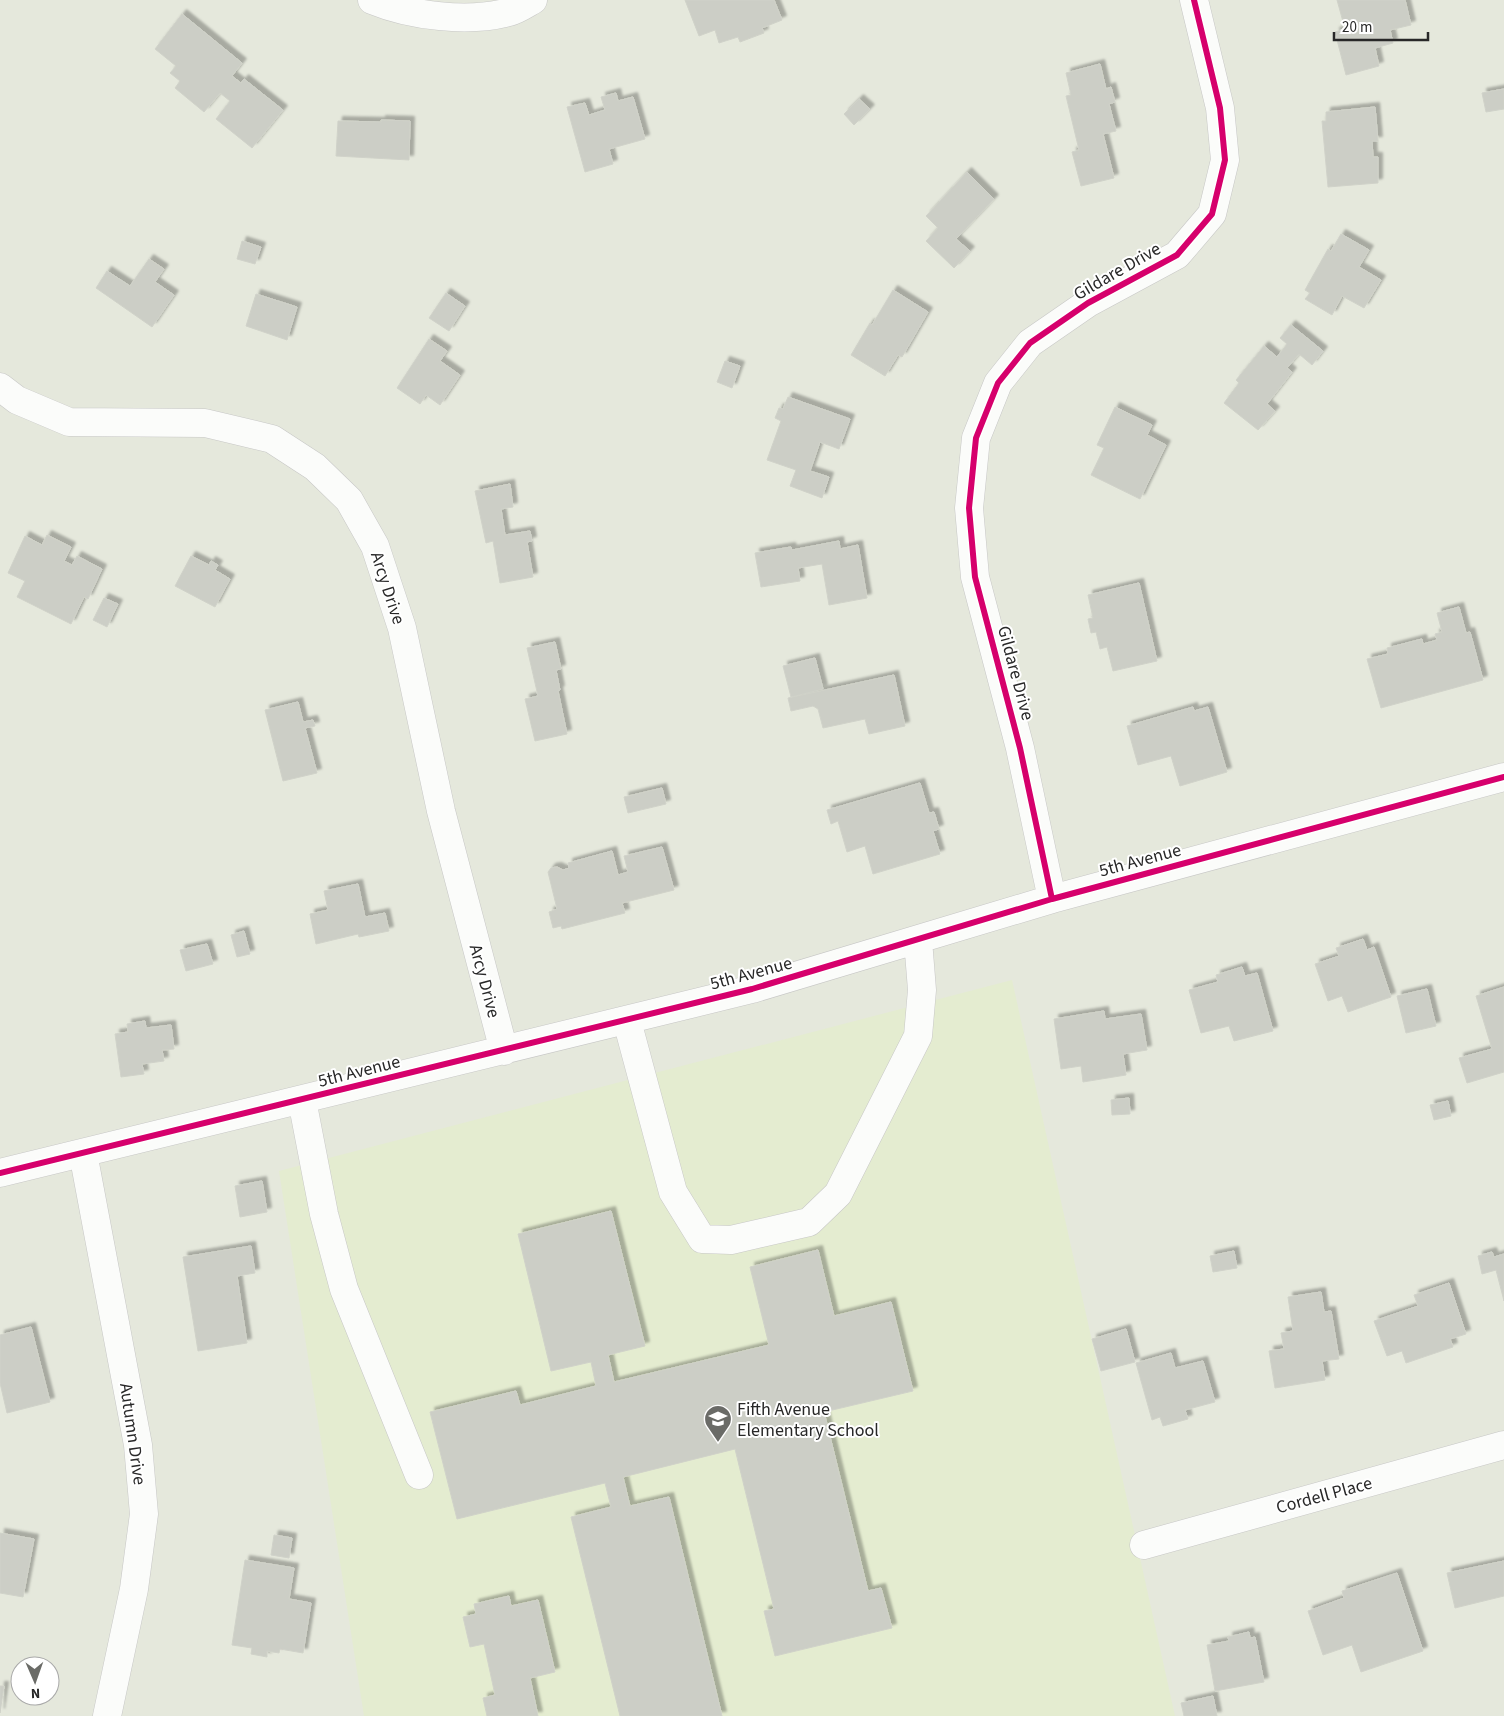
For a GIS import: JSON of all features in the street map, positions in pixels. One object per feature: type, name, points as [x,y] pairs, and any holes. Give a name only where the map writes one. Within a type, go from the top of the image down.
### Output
[{"type":"street","points":[[372,0],[392,8],[459,18],[510,12],[533,0]]},
{"type":"street","name":"Gildare Drive","points":[[1052,899],[1020,748],[975,577],[969,508],[976,438],[998,384],[1030,343],[1088,303],[1177,254],[1212,214],[1225,160],[1220,108],[1194,0]]},
{"type":"street","name":"Arcy Drive","points":[[0,387],[17,400],[69,422],[205,423],[272,439],[315,467],[349,500],[375,546],[402,628],[441,811],[504,1051]]},
{"type":"street","name":"5th Avenue","points":[[0,1173],[752,989],[1052,899],[1504,777]]},
{"type":"street","points":[[627,1021],[673,1192],[702,1239],[731,1240],[809,1222],[838,1194],[918,1036],[922,990],[918,940]]},
{"type":"street","points":[[302,1100],[324,1214],[344,1289],[420,1475]]},
{"type":"street","name":"Autumn Drive","points":[[83,1153],[138,1445],[144,1514],[134,1589],[107,1716]]},
{"type":"street","name":"Cordell Place","points":[[1144,1545],[1504,1445]]},
{"type":"shaded area","name":"Fifth Avenue Elementary School","points":[[1012,980],[1175,1716],[364,1716],[279,1171]]},
{"type":"building","points":[[685,0],[774,0],[782,20],[762,28],[764,33],[740,42],[738,37],[719,43],[715,30],[699,36]]},
{"type":"building","points":[[1337,0],[1405,0],[1411,25],[1390,30],[1393,43],[1375,48],[1379,66],[1346,75],[1335,32],[1345,29]]},
{"type":"building","points":[[182,14],[242,63],[232,76],[241,83],[244,79],[283,110],[252,148],[216,119],[230,101],[220,93],[204,112],[175,88],[180,81],[170,73],[176,66],[155,49]]},
{"type":"building","points":[[1100,64],[1106,89],[1111,87],[1115,102],[1109,104],[1116,131],[1103,134],[1114,178],[1081,186],[1072,152],[1079,150],[1066,96],[1071,95],[1066,73]]},
{"type":"building","points":[[1504,89],[1504,109],[1486,112],[1482,93]]},
{"type":"building","points":[[616,93],[618,101],[633,97],[645,139],[609,149],[613,164],[585,172],[567,107],[585,103],[589,115],[605,110],[601,97]]},
{"type":"building","points":[[859,99],[870,109],[854,125],[844,114]]},
{"type":"building","points":[[1375,107],[1378,141],[1372,141],[1373,157],[1378,157],[1378,183],[1328,187],[1322,121],[1326,121],[1326,112]]},
{"type":"building","points":[[381,120],[410,121],[409,160],[336,156],[338,121],[381,122]]},
{"type":"building","points":[[967,172],[994,199],[956,239],[970,251],[954,268],[926,241],[938,228],[926,216]]},
{"type":"building","points":[[1341,234],[1369,250],[1359,267],[1381,280],[1364,308],[1342,296],[1332,315],[1305,299],[1310,293],[1305,290],[1328,249],[1331,251]]},
{"type":"building","points":[[242,241],[261,247],[255,264],[237,259]]},
{"type":"building","points":[[149,259],[164,269],[155,282],[174,295],[152,327],[96,288],[107,271],[130,286]]},
{"type":"building","points":[[893,290],[928,312],[902,357],[898,355],[885,376],[851,355]]},
{"type":"building","points":[[446,293],[465,306],[449,331],[429,318]]},
{"type":"building","points":[[256,294],[297,307],[287,340],[246,326]]},
{"type":"building","points":[[1291,325],[1323,351],[1312,365],[1299,354],[1287,368],[1292,372],[1267,404],[1275,411],[1258,430],[1224,403],[1239,383],[1236,380],[1264,346],[1277,357],[1287,344],[1280,338]]},
{"type":"building","points":[[429,339],[447,351],[440,361],[460,375],[440,405],[426,395],[420,404],[397,388]]},
{"type":"building","points":[[725,361],[740,366],[732,388],[717,382]]},
{"type":"building","points":[[788,397],[850,419],[839,449],[820,442],[810,471],[829,477],[822,498],[790,486],[796,470],[767,460],[781,421],[775,418],[779,408],[783,409]]},
{"type":"building","points":[[1115,407],[1152,425],[1147,435],[1166,445],[1140,499],[1091,475],[1104,448],[1097,445]]},
{"type":"building","points":[[510,484],[513,507],[501,509],[505,535],[530,531],[532,541],[527,542],[533,577],[500,583],[493,541],[486,543],[475,491]]},
{"type":"building","points":[[47,535],[71,547],[64,561],[72,565],[77,556],[102,569],[88,599],[84,597],[71,624],[17,597],[25,581],[8,573],[25,536],[42,545]]},
{"type":"building","points":[[839,541],[840,549],[858,545],[867,598],[829,605],[822,564],[798,568],[800,581],[761,587],[755,553],[791,547],[792,550]]},
{"type":"building","points":[[191,556],[209,565],[211,561],[218,565],[215,570],[230,579],[215,607],[175,586]]},
{"type":"building","points":[[1139,583],[1157,661],[1113,671],[1107,647],[1100,649],[1096,632],[1091,633],[1088,619],[1093,618],[1088,595]]},
{"type":"building","points":[[104,598],[118,604],[107,627],[93,620]]},
{"type":"building","points":[[1459,607],[1466,633],[1470,632],[1483,680],[1381,708],[1367,659],[1388,654],[1387,648],[1422,639],[1423,644],[1437,640],[1435,634],[1442,632],[1437,613]]},
{"type":"building","points":[[555,642],[561,669],[556,670],[560,690],[558,691],[567,734],[535,741],[525,699],[538,696],[527,648]]},
{"type":"building","points":[[815,658],[823,689],[791,697],[783,666]]},
{"type":"building","points":[[894,675],[905,726],[869,734],[865,719],[823,728],[818,709],[813,706],[791,711],[788,698]]},
{"type":"building","points":[[298,702],[303,722],[313,720],[315,726],[305,728],[317,773],[283,781],[265,710]]},
{"type":"building","points":[[1193,707],[1194,711],[1208,707],[1227,772],[1180,786],[1171,756],[1138,765],[1127,726]]},
{"type":"building","points":[[920,783],[929,813],[934,812],[939,829],[933,831],[940,854],[873,874],[865,846],[847,852],[838,821],[831,824],[827,810]]},
{"type":"building","points":[[662,788],[666,804],[628,813],[624,797]]},
{"type":"building","points":[[662,847],[674,890],[622,903],[625,913],[562,929],[561,926],[553,928],[549,912],[557,909],[548,872],[551,868],[557,867],[563,870],[569,868],[568,863],[612,851],[618,875],[628,872],[624,856]]},
{"type":"building","points":[[358,884],[365,917],[385,913],[389,931],[359,937],[358,934],[316,944],[310,914],[328,910],[324,891]]},
{"type":"building","points":[[244,931],[250,954],[237,957],[231,935]]},
{"type":"building","points":[[1363,939],[1367,950],[1374,947],[1391,997],[1348,1012],[1342,996],[1328,1001],[1315,964],[1339,956],[1336,948]]},
{"type":"building","points":[[207,944],[213,964],[186,971],[180,950]]},
{"type":"building","points":[[1242,967],[1245,976],[1257,973],[1273,1031],[1234,1041],[1229,1026],[1201,1033],[1189,990],[1218,982],[1216,975]]},
{"type":"building","points":[[1504,987],[1504,1072],[1467,1083],[1459,1058],[1492,1049],[1476,996]]},
{"type":"building","points":[[1427,989],[1436,1026],[1406,1033],[1397,996]]},
{"type":"building","points":[[1104,1011],[1105,1019],[1141,1014],[1147,1050],[1123,1054],[1126,1075],[1083,1082],[1081,1066],[1061,1069],[1054,1019]]},
{"type":"building","points":[[145,1021],[146,1028],[171,1025],[174,1049],[162,1050],[164,1061],[142,1064],[144,1074],[121,1077],[115,1034],[128,1032],[127,1024]]},
{"type":"building","points":[[1129,1098],[1130,1114],[1112,1115],[1111,1100]]},
{"type":"building","points":[[1448,1101],[1451,1116],[1434,1120],[1430,1105]]},
{"type":"building","points":[[262,1181],[267,1212],[240,1217],[235,1186]]},
{"type":"building","points":[[611,1211],[645,1346],[608,1355],[614,1382],[769,1345],[750,1267],[818,1250],[834,1316],[891,1302],[913,1391],[824,1412],[868,1591],[881,1588],[892,1628],[775,1656],[764,1611],[774,1609],[735,1449],[623,1477],[630,1506],[669,1497],[722,1716],[620,1716],[571,1517],[611,1507],[605,1483],[457,1519],[430,1412],[516,1391],[520,1405],[596,1386],[591,1362],[551,1371],[518,1234]]},
{"type":"building","points":[[251,1246],[255,1273],[237,1276],[247,1343],[198,1351],[183,1257]]},
{"type":"building","points":[[1234,1251],[1237,1268],[1213,1272],[1210,1256]]},
{"type":"building","points":[[1492,1252],[1494,1257],[1504,1254],[1504,1301],[1496,1270],[1482,1274],[1478,1256]]},
{"type":"building","points":[[1449,1283],[1466,1334],[1450,1339],[1453,1347],[1406,1363],[1402,1351],[1387,1356],[1374,1321],[1418,1306],[1414,1295]]},
{"type":"building","points":[[1321,1292],[1324,1312],[1331,1311],[1339,1359],[1322,1361],[1325,1380],[1275,1388],[1269,1351],[1284,1349],[1281,1333],[1293,1331],[1288,1297]]},
{"type":"building","points":[[31,1327],[50,1402],[7,1413],[0,1383],[0,1335]]},
{"type":"building","points":[[1126,1329],[1135,1362],[1101,1371],[1092,1339]]},
{"type":"building","points":[[1171,1353],[1175,1368],[1203,1361],[1215,1402],[1185,1410],[1188,1419],[1163,1426],[1160,1417],[1152,1420],[1136,1363]]},
{"type":"building","points":[[0,1533],[34,1539],[23,1597],[0,1593]]},
{"type":"building","points":[[274,1535],[292,1538],[289,1558],[271,1555]]},
{"type":"building","points":[[245,1560],[294,1568],[289,1599],[311,1603],[303,1653],[280,1649],[279,1653],[267,1651],[267,1657],[251,1654],[252,1648],[232,1645]]},
{"type":"building","points":[[1504,1561],[1504,1596],[1455,1608],[1447,1573]]},
{"type":"building","points":[[1397,1573],[1423,1651],[1361,1672],[1352,1645],[1323,1655],[1308,1611],[1344,1598],[1342,1591]]},
{"type":"building","points":[[509,1596],[511,1606],[538,1600],[555,1672],[530,1678],[538,1716],[487,1716],[483,1698],[495,1695],[484,1644],[470,1647],[463,1617],[476,1614],[474,1604]]},
{"type":"building","points":[[1249,1632],[1250,1638],[1255,1637],[1264,1682],[1215,1691],[1207,1645],[1229,1641],[1228,1637]]},
{"type":"building","points":[[0,1686],[4,1686],[0,1713]]},
{"type":"building","points":[[1213,1696],[1217,1716],[1184,1716],[1181,1703]]},
{"type":"cycle path","points":[[1052,899],[1020,748],[975,577],[969,508],[976,438],[998,383],[1030,343],[1088,303],[1177,255],[1212,214],[1225,160],[1220,108],[1194,0]]},
{"type":"cycle path","points":[[0,1173],[752,989],[1052,899],[1504,777]]},
{"type":"place","name":"Fifth Avenue Elementary School","points":[[718,1443]]}]
